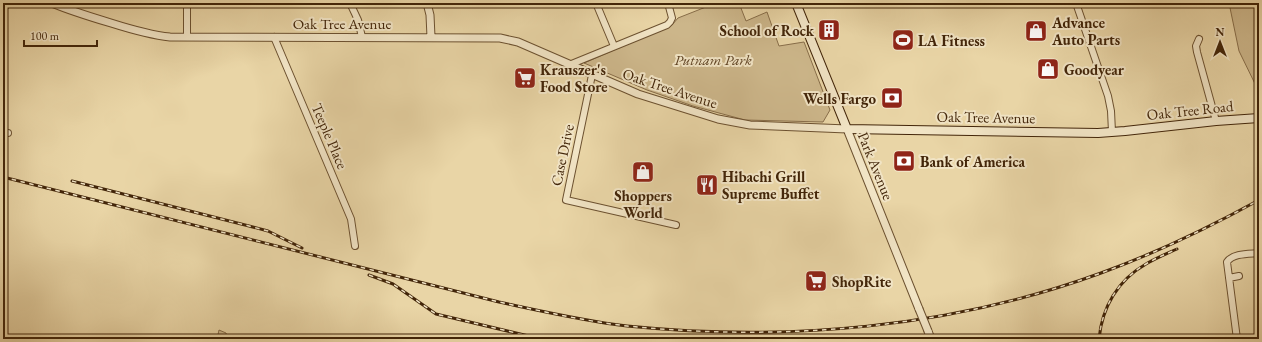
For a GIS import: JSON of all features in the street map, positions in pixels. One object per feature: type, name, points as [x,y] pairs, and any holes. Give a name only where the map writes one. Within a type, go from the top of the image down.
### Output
[{"type":"main road","name":"Park Avenue","points":[[796,3],[847,129]]},
{"type":"main road","name":"Oak Tree Road","points":[[1124,131],[1259,118]]},
{"type":"main road","name":"Oak Tree Avenue","points":[[847,129],[1070,133],[1124,131]]},
{"type":"street","points":[[3,9],[8,3]]},
{"type":"street","name":"Oak Tree Avenue","points":[[52,3],[81,14],[146,34],[164,36],[493,37],[507,39],[518,42],[651,99],[735,123],[761,126],[847,129]]},
{"type":"street","points":[[187,3],[187,37]]},
{"type":"street","points":[[350,3],[358,20],[362,37]]},
{"type":"street","points":[[427,3],[430,15],[431,37]]},
{"type":"street","points":[[596,3],[614,46]]},
{"type":"street","points":[[569,65],[666,25],[672,20],[671,10],[668,3]]},
{"type":"street","points":[[1076,3],[1108,96],[1111,111],[1112,132]]},
{"type":"street","name":"Teeple Place","points":[[274,37],[351,219],[355,246]]},
{"type":"street","points":[[1199,38],[1196,46],[1197,52],[1216,121]]},
{"type":"street","name":"Case Drive","points":[[592,75],[566,200],[676,225]]},
{"type":"street","name":"Park Avenue","points":[[847,129],[931,339]]},
{"type":"street","points":[[1237,339],[1227,264],[1229,259],[1234,256],[1259,253]]},
{"type":"street","points":[[1229,278],[1239,276]]},
{"type":"street","points":[[1248,339],[1259,337]]},
{"type":"green space","name":"Putnam Park","points":[[716,3],[739,3],[746,21],[767,12],[779,46],[804,42],[830,110],[823,122],[745,120],[693,106],[647,90],[584,63],[672,25],[678,18]]},
{"type":"green space","points":[[1229,3],[1259,3],[1259,92],[1239,51]]},
{"type":"green space","points":[[219,330],[226,333],[228,339],[217,339]]},
{"type":"railway","points":[[3,177],[499,302],[627,326],[687,331],[807,331],[867,326],[927,318],[986,307],[1044,292],[1101,273],[1142,257],[1182,240],[1259,200]]},
{"type":"railway","points":[[72,181],[268,231],[302,248]]},
{"type":"railway","points":[[1099,339],[1108,305],[1120,286],[1127,278],[1146,264],[1177,249]]},
{"type":"railway","points":[[369,275],[393,284],[436,314],[537,338]]},
{"type":"place","name":"School of Rock","points":[[829,30]]},
{"type":"place","name":"Advance Auto Parts","points":[[1036,31]]},
{"type":"place","name":"LA Fitness","points":[[903,40]]},
{"type":"place","name":"Goodyear","points":[[1048,69]]},
{"type":"place","name":"Krauszer's Food Store","points":[[525,78]]},
{"type":"place","name":"Wells Fargo","points":[[892,98]]},
{"type":"place","name":"Bank of America","points":[[904,161]]},
{"type":"place","name":"Shoppers World","points":[[643,172]]},
{"type":"place","name":"Hibachi Grill Supreme Buffet","points":[[707,185]]},
{"type":"place","name":"ShopRite","points":[[816,281]]}]
